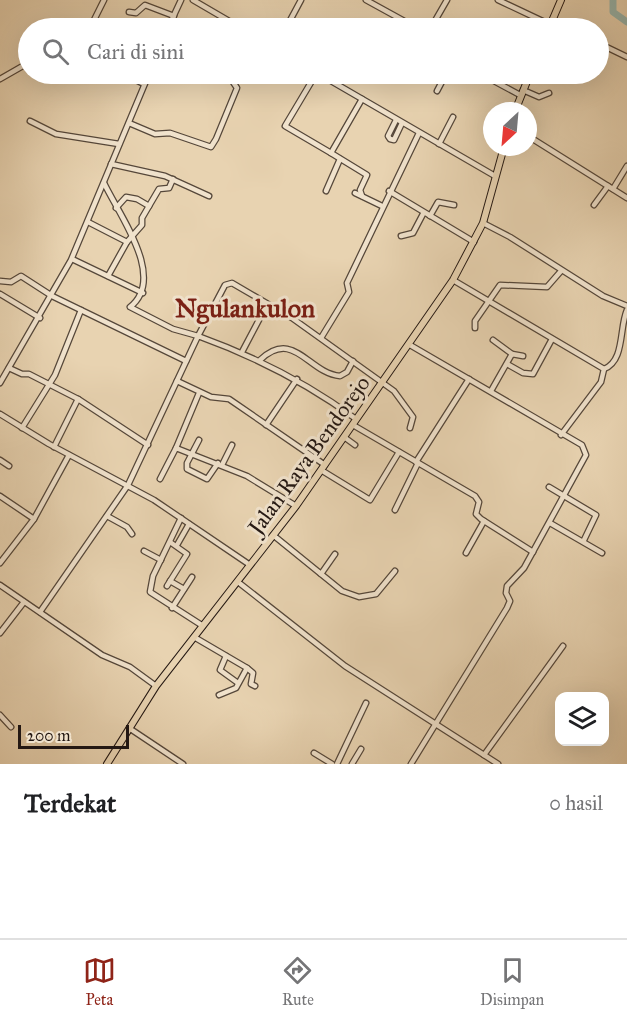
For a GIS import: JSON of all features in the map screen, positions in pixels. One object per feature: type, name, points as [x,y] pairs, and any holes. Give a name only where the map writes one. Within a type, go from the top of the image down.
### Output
[{"type":"main road","points":[[554,18],[561,0]]},
{"type":"main road","points":[[518,102],[526,84]]},
{"type":"main road","name":"Jalan Raya Bendorejo","points":[[107,764],[156,686],[296,506],[453,280],[483,223],[501,156]]},
{"type":"street","points":[[95,18],[104,0]]},
{"type":"street","points":[[129,12],[136,13],[145,5],[174,16],[181,0]]},
{"type":"street","points":[[193,0],[202,2],[226,18]]},
{"type":"street","points":[[291,18],[300,0]]},
{"type":"street","points":[[366,0],[399,18]]},
{"type":"street","points":[[438,18],[447,0]]},
{"type":"street","points":[[498,0],[538,18]]},
{"type":"street","points":[[609,48],[627,57]]},
{"type":"street","points":[[0,79],[18,69]]},
{"type":"street","points":[[0,383],[40,318],[72,259],[144,84]]},
{"type":"street","points":[[129,123],[155,134],[177,135],[211,147],[237,88],[234,84]]},
{"type":"street","points":[[311,84],[285,126],[367,175],[360,190],[362,196]]},
{"type":"street","points":[[335,84],[495,176]]},
{"type":"street","points":[[437,91],[441,84]]},
{"type":"street","points":[[504,84],[539,97],[549,93]]},
{"type":"street","points":[[331,153],[362,99]]},
{"type":"street","points":[[439,144],[453,117]]},
{"type":"street","points":[[396,120],[388,136],[390,140],[394,140],[402,123]]},
{"type":"street","points":[[30,121],[56,134],[119,144]]},
{"type":"street","points":[[321,338],[349,292],[347,283],[418,133]]},
{"type":"street","points":[[537,142],[627,198]]},
{"type":"street","points":[[326,191],[340,159]]},
{"type":"street","points":[[111,164],[173,179],[209,196]]},
{"type":"street","points":[[594,205],[627,166]]},
{"type":"street","points":[[108,276],[130,238],[142,225],[142,218],[159,189],[169,188],[173,179]]},
{"type":"street","points":[[104,183],[146,277],[143,293],[130,307],[173,329],[242,352],[297,379],[399,452],[475,496],[479,502],[476,514],[533,552]]},
{"type":"street","points":[[389,191],[423,214],[474,242]]},
{"type":"street","points":[[355,193],[382,206]]},
{"type":"street","points":[[116,208],[126,197],[137,199],[149,206]]},
{"type":"street","points":[[430,216],[438,202],[454,206]]},
{"type":"street","points":[[401,236],[413,233],[423,214]]},
{"type":"street","points":[[88,222],[130,238]]},
{"type":"street","points":[[483,223],[510,237],[603,296],[627,308],[618,354],[612,365],[604,369]]},
{"type":"street","points":[[72,259],[143,293]]},
{"type":"street","points":[[475,328],[475,321],[500,285],[548,287],[561,271]]},
{"type":"street","points":[[0,281],[11,282],[21,276],[52,296],[186,361]]},
{"type":"street","points":[[453,280],[604,369]]},
{"type":"street","points":[[40,612],[128,485],[198,336],[225,285],[232,283],[267,302],[394,391],[413,417],[410,428]]},
{"type":"street","points":[[0,294],[40,318]]},
{"type":"street","points":[[22,428],[50,385],[81,310]]},
{"type":"street","points":[[242,352],[261,316]]},
{"type":"street","points":[[507,364],[523,373],[533,374],[552,339]]},
{"type":"street","points":[[493,340],[512,354],[523,356]]},
{"type":"street","points":[[410,345],[586,450],[584,462],[524,568],[507,586],[506,593],[510,601],[411,764]]},
{"type":"street","points":[[260,360],[274,349],[291,350],[323,371],[340,376],[353,362]]},
{"type":"street","points":[[491,392],[512,354]]},
{"type":"street","points":[[9,368],[78,399],[148,445]]},
{"type":"street","points":[[561,435],[601,382],[604,369]]},
{"type":"street","points":[[266,425],[297,379]]},
{"type":"street","points":[[395,510],[417,463],[469,379]]},
{"type":"street","points":[[177,381],[199,393],[229,399],[370,500],[399,452]]},
{"type":"street","points":[[160,479],[199,393]]},
{"type":"street","points":[[54,447],[78,399]]},
{"type":"street","points":[[0,414],[54,447],[128,485],[250,565]]},
{"type":"street","points":[[344,437],[355,445]]},
{"type":"street","points":[[199,440],[191,454],[187,469],[206,479],[232,446]]},
{"type":"street","points":[[176,448],[220,464],[296,506]]},
{"type":"street","points":[[0,562],[34,519],[69,455]]},
{"type":"street","points":[[0,460],[9,466]]},
{"type":"street","points":[[549,487],[596,515],[584,540]]},
{"type":"street","points":[[0,496],[34,519]]},
{"type":"street","points":[[108,516],[127,527],[132,534]]},
{"type":"street","points":[[181,518],[153,576],[150,592],[203,626]]},
{"type":"street","points":[[466,553],[484,521]]},
{"type":"street","points":[[550,523],[584,540],[602,553]]},
{"type":"street","points":[[177,545],[189,524]]},
{"type":"street","points":[[273,535],[342,591],[359,597],[376,594],[395,571]]},
{"type":"street","points":[[170,542],[187,554],[168,583],[184,589]]},
{"type":"street","points":[[144,551],[161,560]]},
{"type":"street","points":[[321,574],[335,554]]},
{"type":"street","points":[[172,608],[192,577]]},
{"type":"street","points":[[238,582],[345,666],[498,764]]},
{"type":"street","points":[[0,585],[102,655],[130,667],[156,686]]},
{"type":"street","points":[[0,633],[24,602]]},
{"type":"street","points":[[194,637],[247,668],[253,674],[251,684],[255,686]]},
{"type":"street","points":[[484,755],[563,646]]},
{"type":"street","points":[[226,656],[220,670],[238,683]]},
{"type":"street","points":[[219,694],[231,691],[247,668]]},
{"type":"street","points":[[337,764],[366,703]]},
{"type":"street","points":[[0,716],[4,723],[11,727]]},
{"type":"street","points":[[129,728],[183,764]]},
{"type":"street","points":[[352,764],[361,749]]},
{"type":"street","points":[[314,753],[332,764]]},
{"type":"waterway","points":[[613,0],[613,12],[627,22]]},
{"type":"district","name":"Ngulankulon","points":[[245,308]]}]
